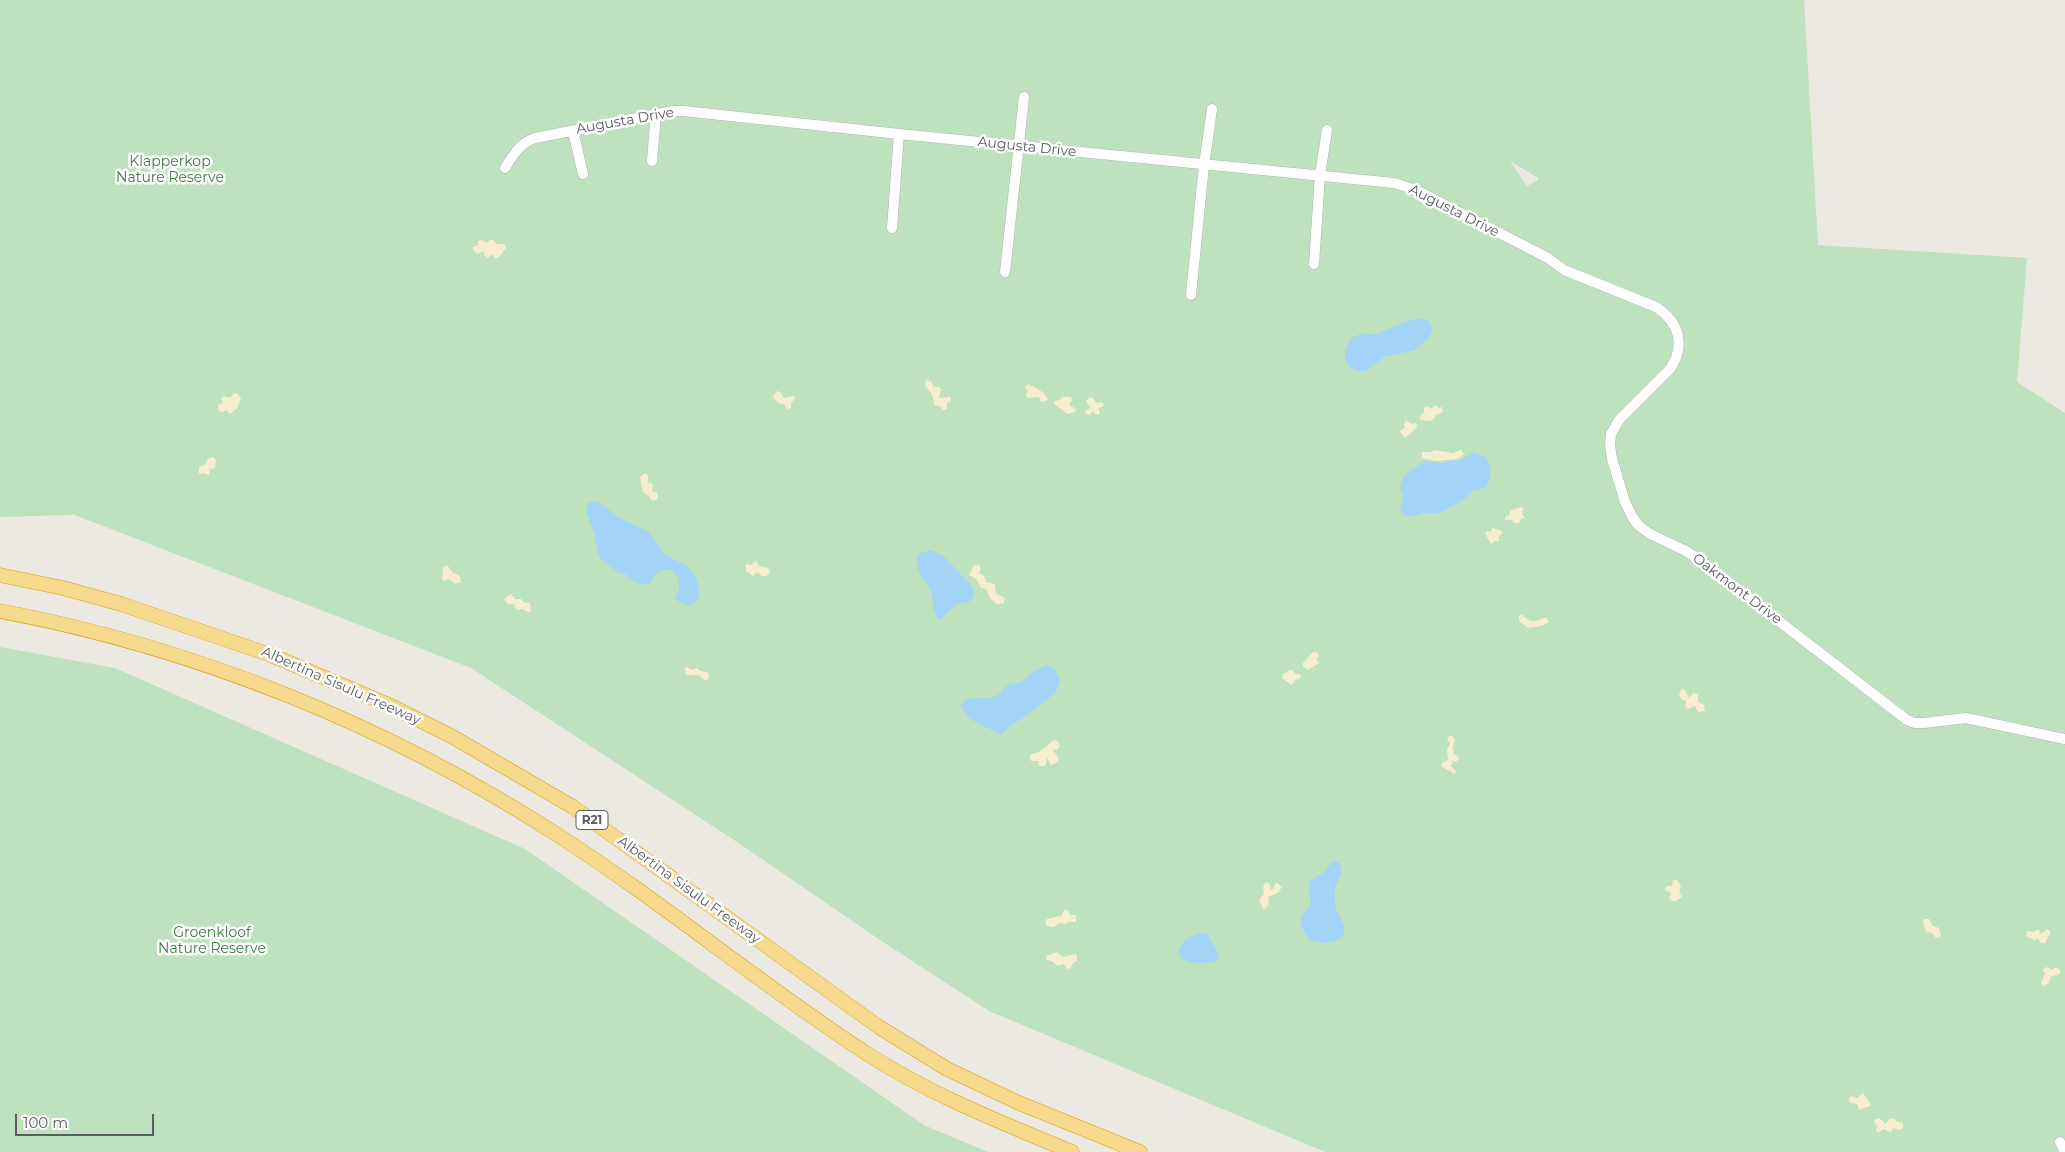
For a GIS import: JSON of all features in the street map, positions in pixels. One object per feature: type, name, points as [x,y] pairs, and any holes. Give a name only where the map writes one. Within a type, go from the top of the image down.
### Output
[{"type":"highway","name":"Albertina Sisulu Freeway","points":[[0,575],[63,588],[120,604],[272,654],[391,706],[452,737],[573,807],[879,1027],[947,1069],[1019,1103],[1140,1152]]},
{"type":"highway","name":"R21","points":[[0,611],[117,639],[198,663],[323,710],[447,769],[564,839],[870,1056],[933,1091],[1072,1152]]},
{"type":"street","points":[[1005,272],[1024,97]]},
{"type":"street","points":[[1191,295],[1204,165],[1212,109]]},
{"type":"street","name":"Augusta Drive","points":[[505,168],[518,149],[529,140],[673,111],[694,111],[899,134],[1320,175],[1405,186],[1548,258]]},
{"type":"street","points":[[652,161],[656,114]]},
{"type":"street","points":[[1314,264],[1320,175],[1326,130]]},
{"type":"street","points":[[573,131],[583,174]]},
{"type":"street","points":[[892,228],[899,134]]},
{"type":"street","name":"Oakmont Drive","points":[[1548,258],[1564,270],[1656,306],[1670,317],[1678,333],[1678,352],[1674,363],[1619,420],[1610,438],[1612,459],[1621,490],[1630,512],[1638,525],[1650,534],[1686,550],[1706,564],[1906,720],[1920,724],[1966,718],[2065,739]]},
{"type":"green space","name":"Klapperkop Nature Reserve","points":[[0,0],[1804,0],[1818,245],[2027,258],[2017,382],[2065,413],[2065,1152],[1325,1152],[989,1011],[880,940],[737,842],[471,668],[72,514],[0,517]],"holes":[[[1510,161],[1538,178],[1538,180],[1527,186]]]},
{"type":"green space","name":"Groenkloof Nature Reserve","points":[[0,647],[115,668],[525,849],[924,1125],[988,1152],[0,1152]]},
{"type":"sand","points":[[493,239],[496,244],[504,244],[506,248],[498,258],[495,258],[492,254],[488,258],[484,255],[484,251],[478,254],[474,251],[473,247],[478,245],[478,241],[482,240],[486,243]]},
{"type":"sand","points":[[926,380],[931,381],[934,387],[941,389],[939,398],[950,397],[951,400],[947,404],[947,409],[943,410],[940,406],[934,405],[932,396],[925,385]]},
{"type":"sand","points":[[1028,384],[1042,392],[1048,400],[1041,402],[1039,397],[1028,398],[1026,395],[1028,391],[1025,387]]},
{"type":"sand","points":[[777,391],[784,398],[794,396],[795,399],[791,403],[791,408],[787,409],[784,404],[780,404],[773,398]]},
{"type":"sand","points":[[234,393],[238,394],[241,399],[237,408],[230,414],[226,410],[223,412],[219,411],[218,405],[223,403],[221,398],[224,396],[230,398]]},
{"type":"sand","points":[[1063,397],[1071,397],[1072,400],[1069,405],[1076,409],[1075,412],[1068,414],[1054,404],[1055,401]]},
{"type":"sand","points":[[1090,397],[1096,403],[1101,402],[1104,404],[1103,407],[1098,408],[1100,413],[1098,415],[1093,411],[1089,415],[1085,413],[1086,410],[1091,408],[1086,401]]},
{"type":"sand","points":[[1435,405],[1439,408],[1442,407],[1443,412],[1436,415],[1432,421],[1420,420],[1419,418],[1424,413],[1424,408],[1428,406],[1431,409]]},
{"type":"sand","points":[[1406,420],[1411,424],[1416,423],[1417,427],[1405,438],[1399,431],[1405,428]]},
{"type":"sand","points":[[1434,450],[1453,453],[1461,450],[1464,454],[1458,459],[1436,461],[1422,458],[1422,452]]},
{"type":"sand","points":[[213,457],[216,460],[215,468],[210,469],[209,475],[199,474],[199,467],[205,465],[208,459]]},
{"type":"sand","points":[[645,473],[648,475],[648,483],[653,484],[652,491],[657,493],[658,498],[655,501],[651,500],[643,492],[640,477]]},
{"type":"sand","points":[[1521,507],[1524,509],[1522,514],[1525,518],[1521,519],[1519,523],[1505,520],[1505,517],[1509,515],[1511,510]]},
{"type":"sand","points":[[1492,528],[1503,533],[1499,536],[1499,541],[1491,544],[1485,533],[1487,531],[1491,532]]},
{"type":"sand","points":[[756,560],[759,566],[768,568],[770,572],[767,576],[762,576],[757,572],[753,576],[746,571],[746,564],[752,565]]},
{"type":"sand","points":[[447,565],[453,573],[460,576],[461,582],[455,584],[449,579],[444,581],[442,579],[443,567]]},
{"type":"sand","points":[[979,565],[981,568],[979,573],[984,576],[986,582],[995,584],[996,594],[1005,598],[1004,603],[997,604],[993,601],[987,589],[981,588],[976,579],[969,575],[973,566]]},
{"type":"sand","points":[[511,594],[515,599],[521,599],[525,603],[530,603],[531,611],[529,613],[523,609],[517,610],[514,604],[508,604],[504,599]]},
{"type":"sand","points":[[1522,614],[1527,619],[1533,621],[1546,617],[1549,622],[1541,626],[1528,628],[1519,621],[1519,616]]},
{"type":"sand","points":[[1313,652],[1318,653],[1319,656],[1316,659],[1319,663],[1308,670],[1303,666],[1303,663]]},
{"type":"sand","points":[[687,667],[692,670],[697,668],[700,671],[708,672],[709,678],[706,681],[698,675],[687,675],[684,669]]},
{"type":"sand","points":[[1293,670],[1295,674],[1300,674],[1301,678],[1295,680],[1292,685],[1282,678],[1283,674]]},
{"type":"sand","points":[[1682,689],[1685,690],[1689,698],[1693,693],[1698,694],[1698,702],[1704,705],[1705,711],[1698,712],[1695,706],[1688,709],[1685,706],[1686,701],[1681,699],[1679,694]]},
{"type":"sand","points":[[1452,735],[1455,740],[1454,754],[1459,759],[1456,762],[1452,760],[1453,764],[1450,765],[1456,771],[1455,774],[1441,766],[1442,763],[1448,760],[1447,750],[1450,744],[1447,738]]},
{"type":"sand","points":[[1054,740],[1060,746],[1058,749],[1053,750],[1059,759],[1056,763],[1051,765],[1047,758],[1045,766],[1039,766],[1038,761],[1031,761],[1031,754],[1039,752]]},
{"type":"sand","points":[[1673,880],[1677,880],[1681,886],[1679,891],[1682,897],[1674,902],[1669,898],[1671,893],[1665,890],[1666,886],[1672,886]]},
{"type":"sand","points":[[1266,882],[1270,884],[1271,890],[1277,883],[1282,887],[1278,893],[1268,897],[1269,904],[1265,909],[1259,900],[1264,894],[1263,887]]},
{"type":"sand","points":[[1065,909],[1069,911],[1070,915],[1076,915],[1076,922],[1059,923],[1054,927],[1047,926],[1045,923],[1047,919],[1061,916]]},
{"type":"sand","points":[[1924,919],[1929,919],[1933,926],[1939,928],[1941,936],[1936,938],[1932,933],[1926,932]]},
{"type":"sand","points":[[2038,929],[2041,934],[2047,929],[2051,932],[2045,943],[2026,936],[2027,931],[2034,932]]},
{"type":"sand","points":[[1057,952],[1063,957],[1075,954],[1077,961],[1073,963],[1070,969],[1066,968],[1064,964],[1058,966],[1052,961],[1047,960],[1046,956]]},
{"type":"sand","points":[[2048,967],[2052,970],[2058,968],[2061,972],[2058,975],[2051,976],[2049,983],[2044,986],[2041,983],[2045,973],[2042,969]]},
{"type":"sand","points":[[1863,1093],[1871,1104],[1869,1107],[1859,1110],[1857,1104],[1850,1103],[1849,1098],[1852,1096],[1857,1098]]},
{"type":"sand","points":[[1879,1118],[1886,1124],[1889,1119],[1894,1118],[1897,1122],[1903,1123],[1903,1128],[1899,1130],[1894,1128],[1890,1132],[1884,1129],[1878,1133],[1876,1129],[1878,1126],[1874,1120]]},
{"type":"water","points":[[1418,318],[1428,321],[1433,328],[1430,337],[1415,350],[1384,357],[1366,371],[1351,368],[1345,361],[1345,348],[1351,338],[1363,333],[1376,335],[1396,325]]},
{"type":"water","points":[[1474,452],[1486,457],[1489,464],[1490,476],[1486,487],[1474,490],[1459,503],[1439,513],[1405,516],[1400,509],[1403,497],[1400,488],[1406,474],[1424,461],[1441,463],[1451,460],[1458,461]]},
{"type":"water","points":[[594,501],[600,503],[620,518],[648,531],[664,553],[686,565],[696,578],[699,598],[687,605],[675,598],[679,590],[679,579],[671,570],[665,569],[656,573],[651,583],[647,585],[636,583],[625,574],[617,572],[599,557],[594,533],[586,512],[588,503]]},
{"type":"water","points":[[930,550],[941,554],[972,586],[974,596],[968,603],[956,604],[940,619],[937,618],[933,606],[930,589],[919,574],[917,562],[918,554]]},
{"type":"water","points":[[1047,665],[1054,668],[1060,681],[1056,692],[1010,726],[1001,735],[973,721],[961,706],[968,699],[988,698],[998,695],[1006,686],[1021,682],[1033,672]]},
{"type":"water","points":[[1332,862],[1339,862],[1341,869],[1335,888],[1335,904],[1344,925],[1344,933],[1333,942],[1310,941],[1301,926],[1302,916],[1311,903],[1310,881],[1324,872]]},
{"type":"water","points":[[1207,933],[1216,949],[1219,960],[1200,964],[1181,958],[1179,952],[1186,940],[1193,935]]}]
